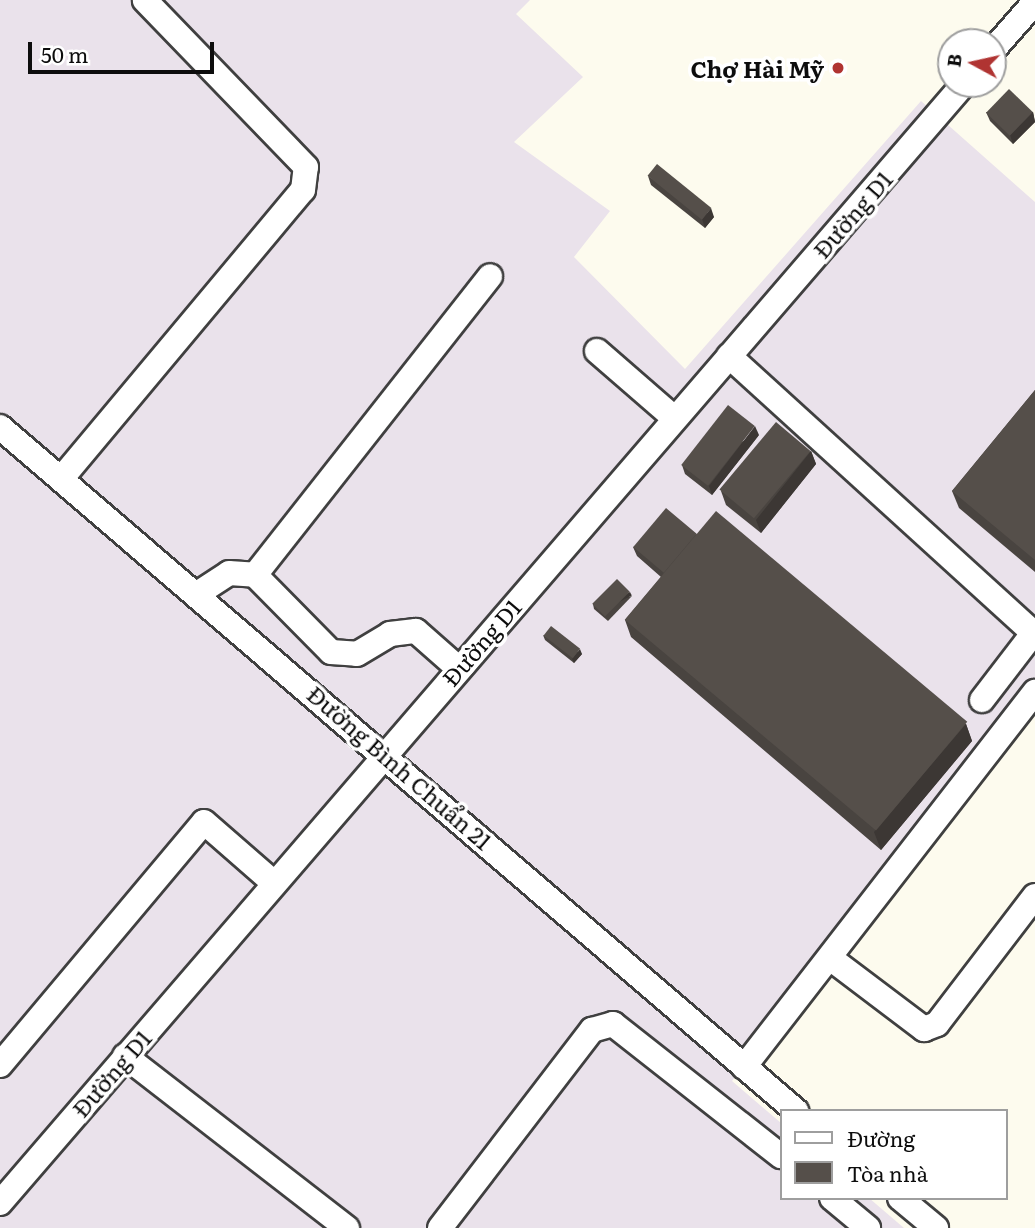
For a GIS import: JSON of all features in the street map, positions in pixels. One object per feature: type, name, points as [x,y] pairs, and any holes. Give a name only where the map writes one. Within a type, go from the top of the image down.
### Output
[{"type":"street","points":[[61,478],[303,190],[306,167],[145,0]]},
{"type":"street","points":[[1007,34],[1035,2]]},
{"type":"street","name":"Đường D1","points":[[0,1203],[458,668],[952,98]]},
{"type":"street","points":[[255,575],[490,276]]},
{"type":"street","points":[[597,351],[674,418]]},
{"type":"street","points":[[729,356],[1034,632],[982,700]]},
{"type":"street","name":"Đường Bình Chuẩn 21","points":[[0,427],[385,753],[794,1109]]},
{"type":"street","points":[[197,594],[229,573],[255,575],[331,652],[357,654],[390,634],[416,631],[458,668]]},
{"type":"street","points":[[744,1067],[1035,692]]},
{"type":"street","points":[[0,1065],[204,822],[274,883]]},
{"type":"street","points":[[830,958],[924,1030],[937,1024],[1035,896]]},
{"type":"street","points":[[440,1228],[592,1030],[612,1024],[780,1155]]},
{"type":"street","points":[[125,1056],[347,1228]]},
{"type":"street","points":[[834,1200],[868,1228]]},
{"type":"street","points":[[902,1200],[936,1228]]},
{"type":"shaded area","points":[[0,0],[530,0],[516,14],[583,77],[514,142],[610,211],[574,257],[685,369],[921,101],[1035,202],[1035,682],[732,1081],[780,1122],[780,1200],[871,1200],[904,1228],[0,1228]]},
{"type":"building","points":[[1009,89],[1033,112],[1010,136],[986,113],[1000,98],[1007,98]]},
{"type":"building","points":[[657,164],[711,208],[702,220],[648,176]]},
{"type":"building","points":[[1035,390],[1035,560],[952,491]]},
{"type":"building","points":[[728,405],[755,426],[708,486],[681,465]]},
{"type":"building","points":[[776,422],[810,451],[754,518],[719,489]]},
{"type":"building","points":[[666,508],[697,534],[664,573],[633,547]]},
{"type":"building","points":[[716,511],[967,722],[876,831],[625,620]]},
{"type":"building","points":[[617,579],[630,592],[605,616],[592,604]]},
{"type":"building","points":[[551,626],[580,649],[573,658],[544,635]]},
{"type":"place","name":"Chợ Hài Mỹ","points":[[838,68]]}]
